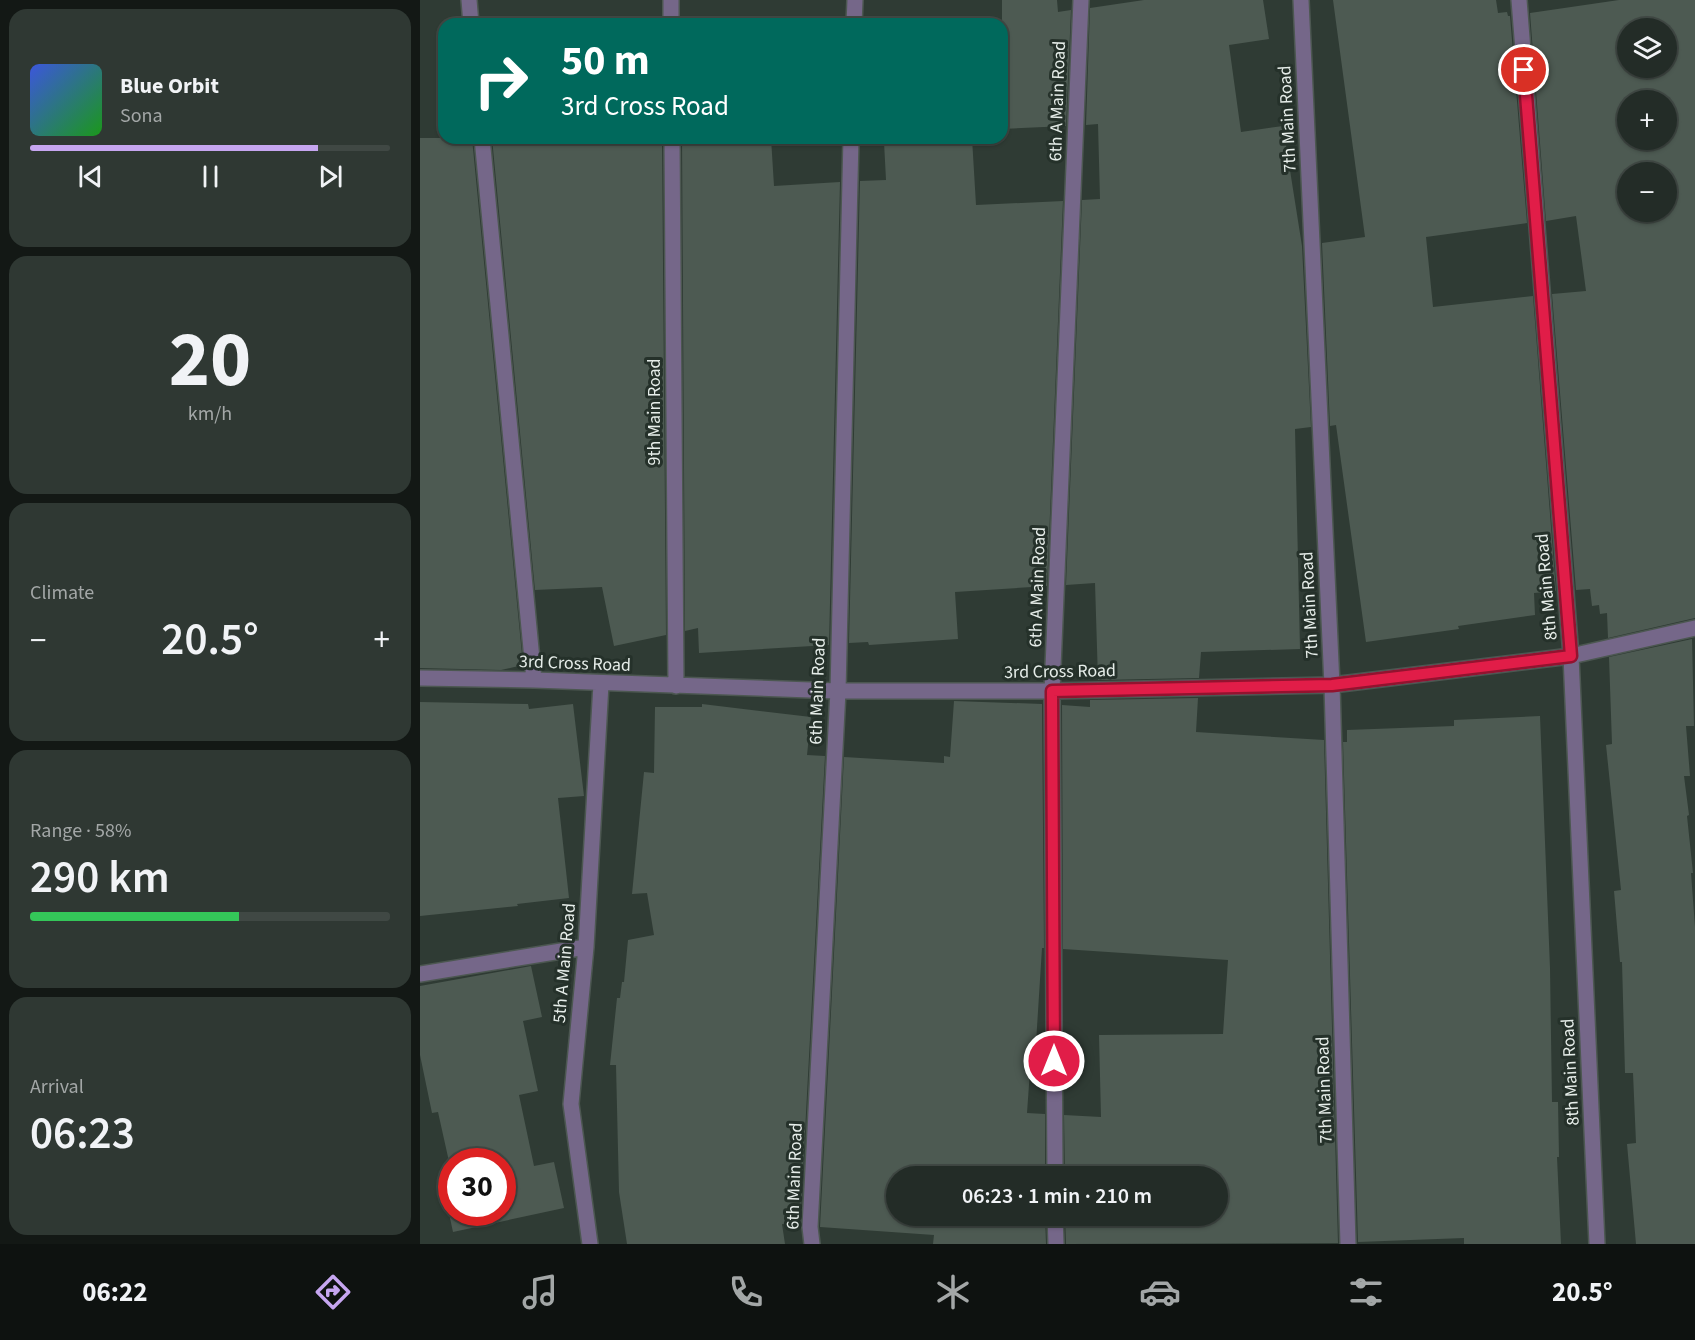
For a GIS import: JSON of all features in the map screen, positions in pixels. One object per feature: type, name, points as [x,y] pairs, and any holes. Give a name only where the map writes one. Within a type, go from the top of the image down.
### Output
[{"type":"street","points":[[469,0],[470,18]]},
{"type":"street","points":[[671,0],[671,18]]},
{"type":"street","points":[[854,18],[855,0]]},
{"type":"street","name":"6th A Main Road","points":[[1055,1166],[1052,691],[1081,0]]},
{"type":"street","name":"7th Main Road","points":[[1300,0],[1332,685],[1348,1244]]},
{"type":"street","name":"8th Main Road","points":[[1519,0],[1571,656],[1597,1244]]},
{"type":"street","points":[[483,144],[534,680]]},
{"type":"street","name":"9th Main Road","points":[[672,144],[676,686]]},
{"type":"street","name":"6th Main Road","points":[[812,1244],[810,1227],[838,691],[851,144]]},
{"type":"street","name":"3rd Cross Road","points":[[420,678],[838,691],[1052,691],[1332,685],[1571,656],[1695,628]]},
{"type":"street","name":"5th A Main Road","points":[[590,1244],[571,1104],[586,947],[601,684]]},
{"type":"street","points":[[420,974],[586,947]]},
{"type":"street","points":[[1055,1226],[1056,1244]]},
{"type":"building","points":[[1002,0],[1057,0],[1058,12],[1071,10],[1066,126],[1008,129],[1008,18],[1002,18]]},
{"type":"building","points":[[1144,0],[1263,0],[1269,39],[1229,45],[1241,132],[1283,126],[1302,246],[1311,427],[1295,429],[1300,649],[1201,652],[1199,678],[1098,680],[1095,583],[1066,585],[1082,200],[1100,199],[1098,124],[1086,125],[1090,8]]},
{"type":"building","points":[[1333,0],[1496,0],[1498,13],[1507,12],[1510,16],[1527,223],[1426,237],[1433,307],[1533,296],[1556,591],[1534,593],[1535,615],[1458,626],[1459,629],[1366,642],[1336,425],[1330,426],[1322,243],[1365,237]]},
{"type":"building","points":[[1619,0],[1695,0],[1695,618],[1608,638],[1607,613],[1600,614],[1599,605],[1592,606],[1590,589],[1576,590],[1552,294],[1586,291],[1576,216],[1546,221],[1530,13]]},
{"type":"building","points":[[420,138],[438,138],[438,144],[473,144],[523,665],[501,670],[420,668]]},
{"type":"building","points":[[493,144],[662,144],[666,635],[614,646],[602,587],[535,590]]},
{"type":"building","points":[[682,144],[771,144],[774,186],[840,182],[829,645],[699,653],[698,628],[685,631]]},
{"type":"building","points":[[884,144],[972,144],[976,205],[1063,201],[1047,586],[955,592],[958,639],[869,645],[868,642],[849,643],[860,181],[886,180]]},
{"type":"building","points":[[1692,639],[1694,726],[1686,726],[1690,776],[1684,776],[1689,815],[1687,816],[1693,873],[1691,873],[1695,927],[1695,1244],[1636,1244],[1627,1144],[1636,1143],[1633,1073],[1625,1073],[1622,962],[1620,962],[1614,891],[1621,890],[1606,745],[1612,744],[1609,657]]},
{"type":"building","points":[[1198,698],[1196,732],[1324,740],[1338,1243],[1066,1244],[1065,1226],[1228,1226],[1228,1166],[1065,1166],[1064,1115],[1101,1117],[1099,1035],[1223,1034],[1228,960],[1063,949],[1062,705],[1090,707],[1090,700]]},
{"type":"building","points":[[954,701],[1042,704],[1044,948],[1042,948],[1036,1043],[1032,1042],[1027,1113],[1045,1114],[1045,1166],[886,1166],[886,1226],[1045,1226],[1046,1244],[933,1244],[934,1235],[820,1227],[844,757],[944,763],[944,756],[950,757]]},
{"type":"building","points":[[420,702],[528,704],[529,709],[573,704],[584,796],[558,798],[569,898],[517,904],[518,906],[420,916]]},
{"type":"building","points":[[702,704],[811,717],[807,755],[825,756],[800,1226],[782,1224],[785,1244],[627,1244],[619,1192],[616,1065],[610,1065],[617,998],[620,998],[622,982],[624,982],[628,940],[654,935],[647,893],[632,894],[644,772],[654,773],[655,707],[702,707]]},
{"type":"building","points":[[1540,716],[1550,968],[1552,1102],[1558,1102],[1559,1157],[1557,1157],[1561,1244],[1464,1244],[1464,1238],[1358,1242],[1343,742],[1347,742],[1347,730],[1454,726],[1454,720]]},
{"type":"building","points":[[531,966],[542,1017],[523,1021],[538,1091],[519,1095],[534,1166],[554,1162],[564,1208],[516,1218],[516,1148],[446,1148],[438,1112],[432,1113],[420,1055],[420,986]]},
{"type":"building","points":[[452,1226],[481,1226],[453,1232]]},
{"type":"route","points":[[1054,1061],[1052,691],[1332,685],[1571,656],[1524,70]]}]
